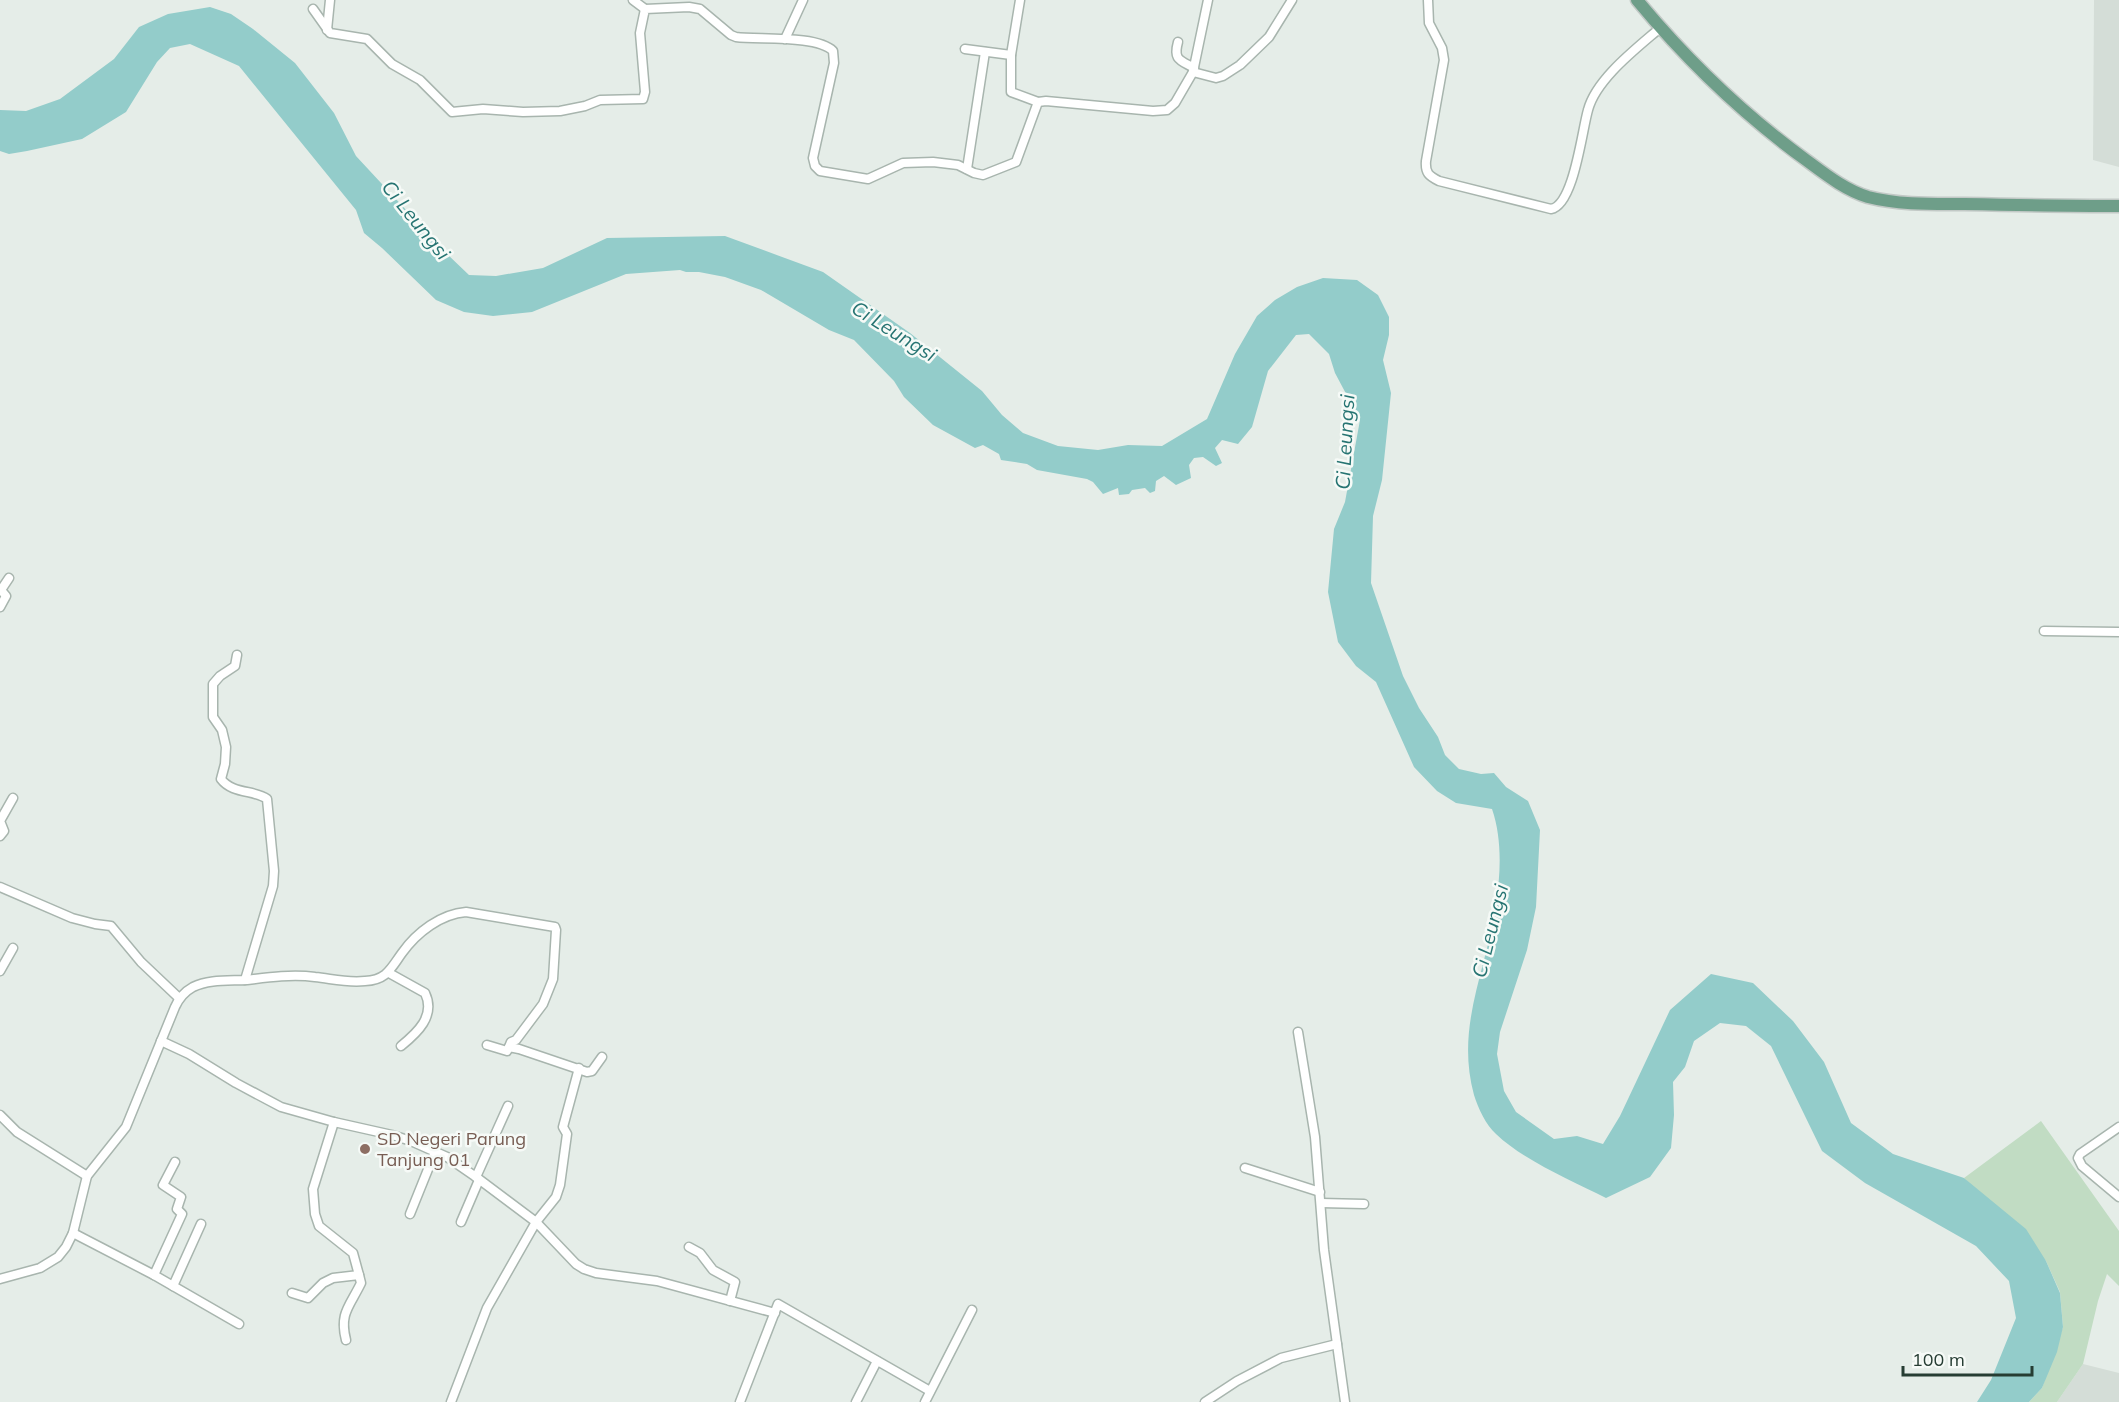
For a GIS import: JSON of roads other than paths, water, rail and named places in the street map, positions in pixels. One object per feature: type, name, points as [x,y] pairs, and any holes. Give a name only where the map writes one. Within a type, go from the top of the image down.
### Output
[{"type":"main road","points":[[1637,0],[1660,28],[1736,104],[1829,177],[1867,196],[1925,203],[2119,207]]},
{"type":"street","points":[[327,30],[330,0]]},
{"type":"street","points":[[633,0],[645,9],[689,7],[700,9],[736,37],[785,39],[827,46],[833,51],[835,56],[813,158],[815,166],[820,171],[862,179],[872,178],[903,163],[953,164],[983,175],[1016,162],[1038,102]]},
{"type":"street","points":[[785,39],[803,0]]},
{"type":"street","points":[[1020,0],[1011,55],[1011,92],[1038,102],[1153,111],[1167,110],[1175,103],[1194,70],[1208,0]]},
{"type":"street","points":[[1178,42],[1175,52],[1177,57],[1194,70],[1216,78],[1223,76],[1240,65],[1269,37],[1292,0]]},
{"type":"street","points":[[1428,0],[1430,23],[1442,48],[1444,60],[1426,161],[1427,173],[1430,177],[1439,180],[1551,209],[1561,205],[1565,196],[1581,147],[1588,108],[1594,96],[1631,53],[1660,28]]},
{"type":"street","points":[[313,9],[332,35],[367,39],[392,64],[420,80],[452,112],[483,109],[523,112],[560,111],[585,106],[600,100],[643,99],[645,92],[640,33],[645,9]]},
{"type":"street","points":[[965,49],[1011,55]]},
{"type":"street","points":[[967,169],[985,52]]},
{"type":"street","points":[[0,607],[6,599],[1,590],[9,578]]},
{"type":"street","points":[[2044,631],[2119,632]]},
{"type":"street","points":[[237,655],[235,666],[213,684],[213,717],[222,730],[226,747],[221,779],[240,790],[267,799],[273,871],[270,898],[245,980]]},
{"type":"street","points":[[0,836],[4,827],[0,821],[13,798]]},
{"type":"street","points":[[0,887],[72,918],[111,926],[141,962],[179,998]]},
{"type":"street","points":[[0,1279],[40,1268],[62,1253],[73,1233],[87,1176],[126,1127],[179,998],[195,986],[211,982],[287,976],[315,976],[348,982],[371,981],[389,973],[409,945],[436,922],[452,913],[466,912],[555,927],[552,979],[543,1004],[516,1040],[511,1042],[507,1052],[487,1045]]},
{"type":"street","points":[[0,971],[13,948]]},
{"type":"street","points":[[389,973],[427,996],[427,1018],[417,1032],[401,1046]]},
{"type":"street","points":[[1298,1032],[1312,1115],[1328,1278],[1345,1402]]},
{"type":"street","points":[[161,1041],[189,1054],[281,1107],[333,1122],[392,1135],[447,1157],[536,1222],[576,1264],[584,1269],[596,1273],[657,1281],[774,1313]]},
{"type":"street","points":[[509,1047],[592,1071],[602,1057]]},
{"type":"street","points":[[451,1402],[487,1308],[536,1222],[559,1191],[567,1134],[563,1127],[579,1068]]},
{"type":"street","points":[[461,1222],[508,1106]]},
{"type":"street","points":[[0,1115],[17,1132],[87,1176]]},
{"type":"street","points":[[333,1122],[313,1189],[314,1208],[319,1226],[353,1253],[361,1283],[348,1304],[342,1323],[346,1340]]},
{"type":"street","points":[[2119,1127],[2103,1136],[2078,1158],[2082,1166],[2119,1197]]},
{"type":"street","points":[[410,1214],[435,1152]]},
{"type":"street","points":[[154,1275],[182,1214],[177,1209],[181,1197],[164,1185],[175,1162]]},
{"type":"street","points":[[1245,1168],[1320,1192]]},
{"type":"street","points":[[1321,1203],[1364,1204]]},
{"type":"street","points":[[173,1286],[201,1224]]},
{"type":"street","points":[[73,1233],[154,1275],[238,1324]]},
{"type":"street","points":[[689,1247],[700,1253],[713,1270],[734,1280],[735,1287],[730,1301]]},
{"type":"street","points":[[292,1293],[308,1298],[323,1283],[333,1278],[358,1275]]},
{"type":"street","points":[[741,1402],[778,1304],[878,1360],[930,1398],[972,1310]]},
{"type":"street","points":[[1205,1402],[1237,1381],[1281,1358],[1337,1344]]},
{"type":"street","points":[[856,1402],[878,1360]]},
{"type":"water","name":"Ci Leungsi","points":[[210,7],[231,14],[295,63],[334,113],[356,156],[469,275],[496,276],[543,268],[607,238],[725,236],[823,272],[910,333],[982,391],[1002,415],[1023,433],[1058,446],[1098,450],[1128,445],[1162,446],[1207,419],[1235,354],[1257,316],[1275,300],[1297,287],[1323,278],[1357,280],[1378,295],[1389,317],[1389,335],[1383,360],[1391,393],[1382,480],[1373,516],[1371,583],[1403,676],[1419,708],[1438,737],[1445,755],[1459,769],[1481,774],[1494,773],[1506,787],[1528,801],[1540,830],[1536,907],[1527,950],[1500,1032],[1497,1054],[1504,1091],[1516,1112],[1554,1139],[1577,1136],[1603,1144],[1620,1116],[1670,1010],[1711,974],[1753,983],[1793,1021],[1824,1062],[1851,1123],[1893,1154],[1964,1178],[2026,1229],[2046,1261],[2060,1293],[2063,1327],[2057,1352],[2042,1388],[2029,1402],[1977,1402],[1991,1380],[2016,1318],[2009,1281],[1976,1246],[1865,1183],[1822,1151],[1771,1046],[1746,1026],[1720,1023],[1694,1041],[1685,1067],[1673,1082],[1674,1115],[1671,1148],[1650,1177],[1606,1198],[1520,1153],[1489,1126],[1474,1095],[1469,1069],[1468,1045],[1474,998],[1492,928],[1498,891],[1500,855],[1498,832],[1492,809],[1456,803],[1437,791],[1414,767],[1376,682],[1356,666],[1338,642],[1328,592],[1334,529],[1345,502],[1360,420],[1335,373],[1329,354],[1309,334],[1296,335],[1268,371],[1252,427],[1238,444],[1222,440],[1215,448],[1222,463],[1216,466],[1203,457],[1194,458],[1189,465],[1191,478],[1176,485],[1164,476],[1156,481],[1155,491],[1150,493],[1145,488],[1119,495],[1118,488],[1103,494],[1093,482],[1087,479],[1037,470],[1027,464],[1001,460],[999,454],[983,445],[975,448],[933,425],[904,397],[894,381],[854,340],[829,330],[761,290],[725,277],[680,270],[626,274],[532,312],[493,316],[464,312],[436,300],[364,233],[356,210],[239,66],[190,44],[170,48],[157,62],[126,112],[82,139],[9,154],[0,151],[0,110],[26,111],[60,99],[114,59],[139,27],[168,14]]},
{"type":"place","name":"SD Negeri Parung Tanjung 01","points":[[365,1149]]}]
